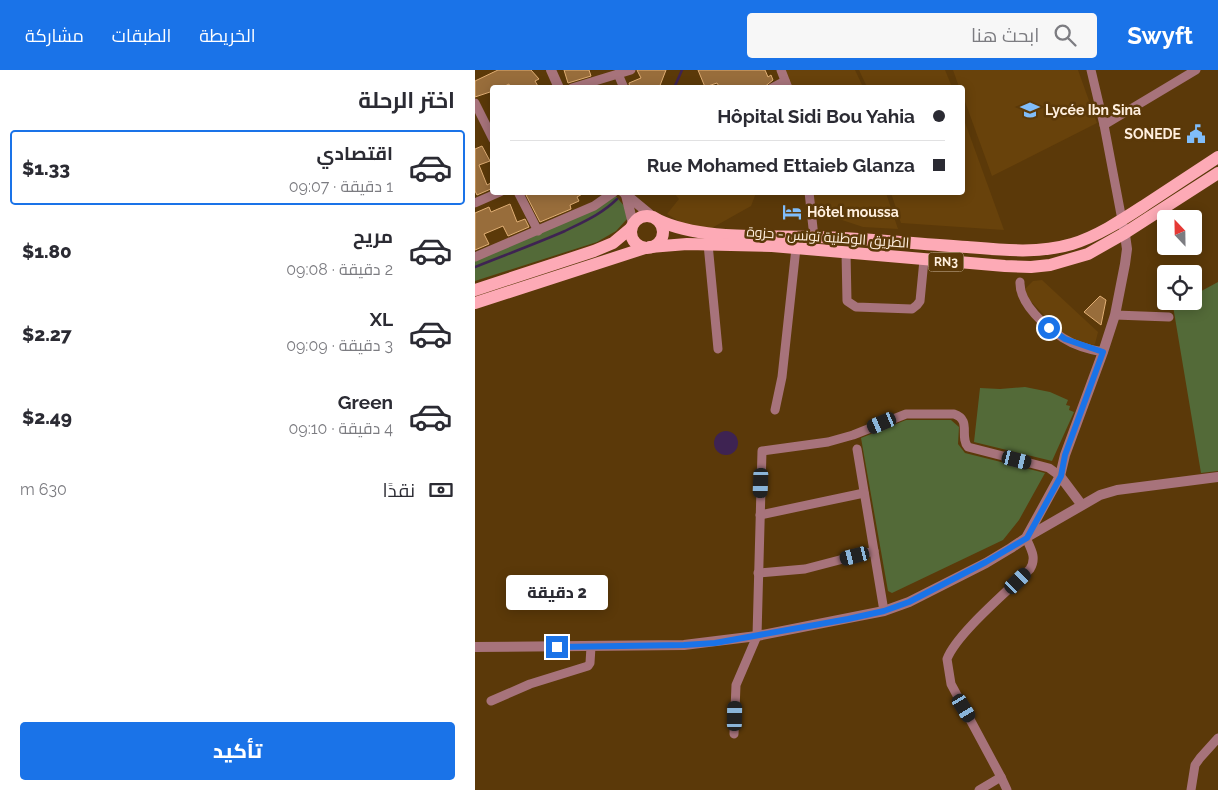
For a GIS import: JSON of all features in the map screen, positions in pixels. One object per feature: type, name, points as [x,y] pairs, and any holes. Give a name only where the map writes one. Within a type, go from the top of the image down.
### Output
[{"type":"main road","name":"الطريق الوطنية تونس - حزوة","points":[[475,290],[513,284],[648,248],[814,237],[1031,251],[1060,247],[1083,241],[1123,220],[1218,157]]},
{"type":"main road","name":"الطريق الوطنية تونس - حزوة","points":[[655,218],[691,231],[773,241],[796,248],[924,260],[1031,267],[1051,265],[1088,254],[1125,233],[1218,173]]},
{"type":"main road","name":"RN3","points":[[632,226],[639,217],[655,218]]},
{"type":"main road","points":[[632,226],[631,233],[635,243],[648,248],[655,246],[661,238],[663,229],[655,218]]},
{"type":"main road","name":"الطريق الوطنية تونس - حزوة","points":[[475,303],[513,284],[613,243],[632,226]]},
{"type":"street","points":[[551,70],[558,85]]},
{"type":"street","points":[[582,85],[631,70]]},
{"type":"street","points":[[781,70],[787,84]]},
{"type":"street","points":[[1007,790],[951,684],[947,659],[957,642],[1034,563],[1027,538],[1061,476],[1065,455],[1115,315],[1127,249],[1104,125],[1091,70]]},
{"type":"street","points":[[1104,125],[1196,70]]},
{"type":"street","points":[[618,74],[623,85]]},
{"type":"street","points":[[475,103],[490,133]]},
{"type":"street","points":[[475,202],[492,195]]},
{"type":"street","points":[[520,195],[538,231]]},
{"type":"street","points":[[475,257],[594,206],[610,195]]},
{"type":"street","points":[[630,195],[655,218]]},
{"type":"street","points":[[630,195],[632,226]]},
{"type":"street","points":[[809,195],[814,237]]},
{"type":"street","points":[[708,244],[718,349]]},
{"type":"street","points":[[775,410],[782,377],[796,248]]},
{"type":"street","points":[[846,252],[847,301],[856,307],[912,309],[920,301],[924,260]]},
{"type":"street","points":[[1020,282],[1019,290],[1022,297],[1036,316],[1049,328],[1065,339],[1103,352]]},
{"type":"street","points":[[1115,315],[1169,317]]},
{"type":"street","points":[[734,734],[736,685],[757,636],[762,451],[828,442],[853,435],[906,414],[955,414],[959,415],[964,422],[965,441],[968,447],[1049,468],[1061,476],[1081,504]]},
{"type":"street","points":[[857,449],[884,611]]},
{"type":"street","points":[[475,647],[684,645],[757,636],[884,611],[909,602],[986,562],[1081,504],[1100,495],[1117,490],[1218,477]]},
{"type":"street","points":[[760,515],[864,493]]},
{"type":"street","points":[[758,573],[805,569],[874,551]]},
{"type":"street","points":[[491,701],[530,684],[588,666],[590,663],[591,647]]},
{"type":"street","points":[[1191,790],[1195,765],[1218,738]]},
{"type":"street","points":[[979,790],[1001,777]]},
{"type":"shaded area","points":[[784,70],[855,70],[862,85],[790,85]]},
{"type":"shaded area","points":[[859,70],[945,70],[951,85],[866,85]]},
{"type":"shaded area","name":"Lycée Ibn Sina","points":[[953,70],[1078,70],[1097,123],[992,176],[965,102],[965,85],[958,85]]},
{"type":"shaded area","points":[[965,123],[1004,230],[901,223],[892,195],[965,195]]},
{"type":"shaded area","points":[[676,195],[755,195],[751,206],[710,229],[687,226],[667,214],[679,199]]},
{"type":"shaded area","points":[[812,195],[887,195],[898,229],[863,227],[815,211]]},
{"type":"shaded area","points":[[1042,280],[1098,332],[1095,344],[1089,346],[1066,338],[1024,294],[1024,290],[1033,281]]},
{"type":"shaded area","points":[[726,431],[735,434],[738,443],[735,452],[726,455],[717,452],[714,443],[717,434]]},
{"type":"green space","points":[[612,195],[615,195],[625,207],[627,219],[616,231],[597,242],[475,281],[475,260]]},
{"type":"green space","points":[[1218,282],[1218,471],[1201,473],[1174,310],[1202,310],[1202,291]]},
{"type":"green space","points":[[1025,387],[1050,392],[1068,400],[1066,405],[1070,406],[1069,410],[1074,412],[1052,461],[974,442],[980,388]]},
{"type":"green space","points":[[906,420],[951,420],[959,427],[958,444],[965,453],[1045,473],[1019,520],[1003,540],[892,593],[888,591],[861,438]]},
{"type":"building","points":[[498,70],[531,70],[539,79],[535,81],[537,85],[490,85],[490,92],[475,97],[475,81]]},
{"type":"building","points":[[564,70],[589,70],[591,76],[568,83]]},
{"type":"building","points":[[637,70],[666,70],[660,85],[629,85],[629,83],[641,78]]},
{"type":"building","points":[[698,70],[765,70],[768,77],[771,75],[773,80],[767,85],[718,85],[717,83],[704,85]]},
{"type":"building","points":[[482,146],[490,161],[479,165],[487,185],[490,184],[490,189],[477,195],[475,191],[475,149]]},
{"type":"building","points":[[526,195],[581,195],[577,197],[579,201],[570,205],[571,209],[540,222]]},
{"type":"building","points":[[510,204],[517,222],[525,219],[529,227],[508,236],[503,226],[484,234],[489,244],[475,250],[475,213],[489,207],[491,212]]},
{"type":"building","points":[[1100,296],[1106,300],[1101,325],[1084,312]]},
{"type":"waterway","points":[[675,85],[682,70]]},
{"type":"waterway","points":[[475,267],[565,231],[599,213],[617,199]]},
{"type":"place","name":"Lycée Ibn Sina","points":[[1030,110]]},
{"type":"place","name":"SONEDE","points":[[1196,134]]},
{"type":"place","name":"Hôtel moussa","points":[[792,212]]},
{"type":"route","points":[[557,647],[715,643],[884,611],[909,602],[986,562],[1027,538],[1061,476],[1065,455],[1103,352],[1065,339],[1049,328]]}]
